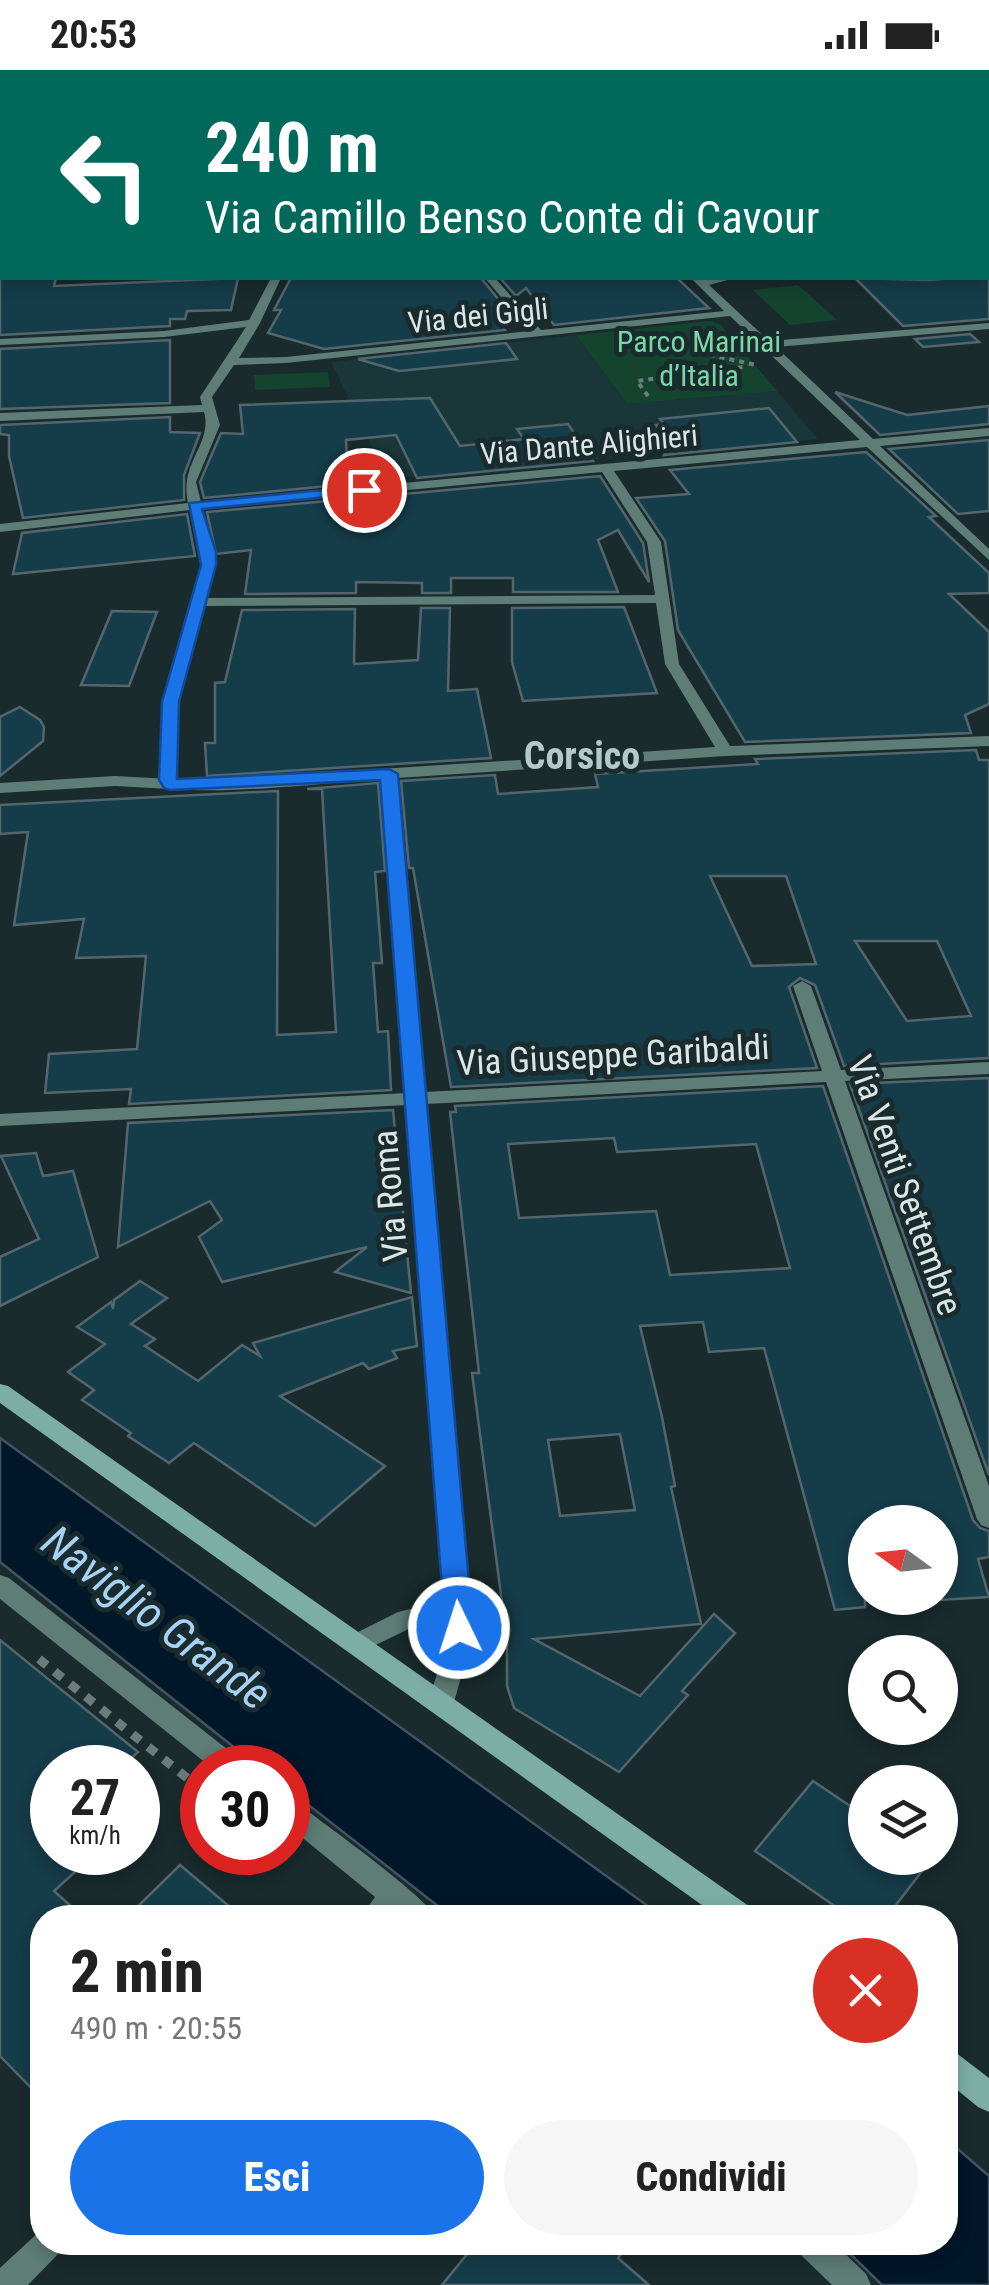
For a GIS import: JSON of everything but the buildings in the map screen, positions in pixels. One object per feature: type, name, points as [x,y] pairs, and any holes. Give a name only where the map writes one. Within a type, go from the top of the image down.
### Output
[{"type":"main road","points":[[0,1392],[726,1905]]},
{"type":"main road","points":[[958,2072],[989,2097]]},
{"type":"street","points":[[170,784],[170,702],[199,602],[208,552],[190,482],[214,426],[206,397],[255,323],[275,280]]},
{"type":"street","points":[[492,280],[539,335]]},
{"type":"street","points":[[698,280],[989,556]]},
{"type":"street","name":"Via dei Gigli","points":[[229,362],[539,335],[732,313]]},
{"type":"street","points":[[0,342],[164,334],[255,323]]},
{"type":"street","points":[[765,345],[989,326]]},
{"type":"street","points":[[0,417],[210,408]]},
{"type":"street","name":"Via Dante Alighieri","points":[[0,528],[194,506],[989,432]]},
{"type":"street","points":[[606,468],[654,542],[672,664],[725,751]]},
{"type":"street","points":[[199,602],[664,599]]},
{"type":"street","points":[[0,788],[389,774],[725,751],[989,741]]},
{"type":"street","name":"Via Roma","points":[[389,774],[458,1612],[458,1646],[441,1702]]},
{"type":"street","name":"Via Venti Settembre","points":[[802,986],[989,1519]]},
{"type":"street","name":"Via Giuseppe Garibaldi","points":[[0,1120],[989,1068]]},
{"type":"street","points":[[0,1584],[203,1745]]},
{"type":"street","points":[[359,1644],[424,1613],[446,1609],[458,1612]]},
{"type":"street","points":[[310,1828],[406,1905]]},
{"type":"street","points":[[386,1905],[395,1896]]},
{"type":"street","points":[[6,2285],[35,2255]]},
{"type":"street","points":[[824,2255],[855,2285]]},
{"type":"path","points":[[654,342],[750,366]]},
{"type":"path","points":[[648,396],[637,381],[782,362]]},
{"type":"path","points":[[28,1650],[180,1772]]},
{"type":"shaded area","points":[[576,335],[627,404],[777,391],[818,439],[388,479],[331,362]]},
{"type":"green space","points":[[798,285],[837,320],[790,325],[753,290]]},
{"type":"green space","name":"Parco Marinai d’Italia","points":[[710,321],[720,324],[777,391],[627,404],[576,335]]},
{"type":"green space","points":[[328,372],[330,387],[255,390],[254,375]]},
{"type":"water","name":"Naviglio Grande","points":[[0,1438],[646,1905],[437,1905],[310,1806],[310,1745],[231,1745],[0,1562]]},
{"type":"water","points":[[958,2149],[989,2176],[989,2285],[882,2285],[851,2255],[958,2255]]},
{"type":"district","name":"Corsico","points":[[582,756]]},
{"type":"route","points":[[364,490],[194,506],[208,552],[208,565],[170,702],[168,780],[170,784],[214,785],[389,774],[459,1628]]}]
